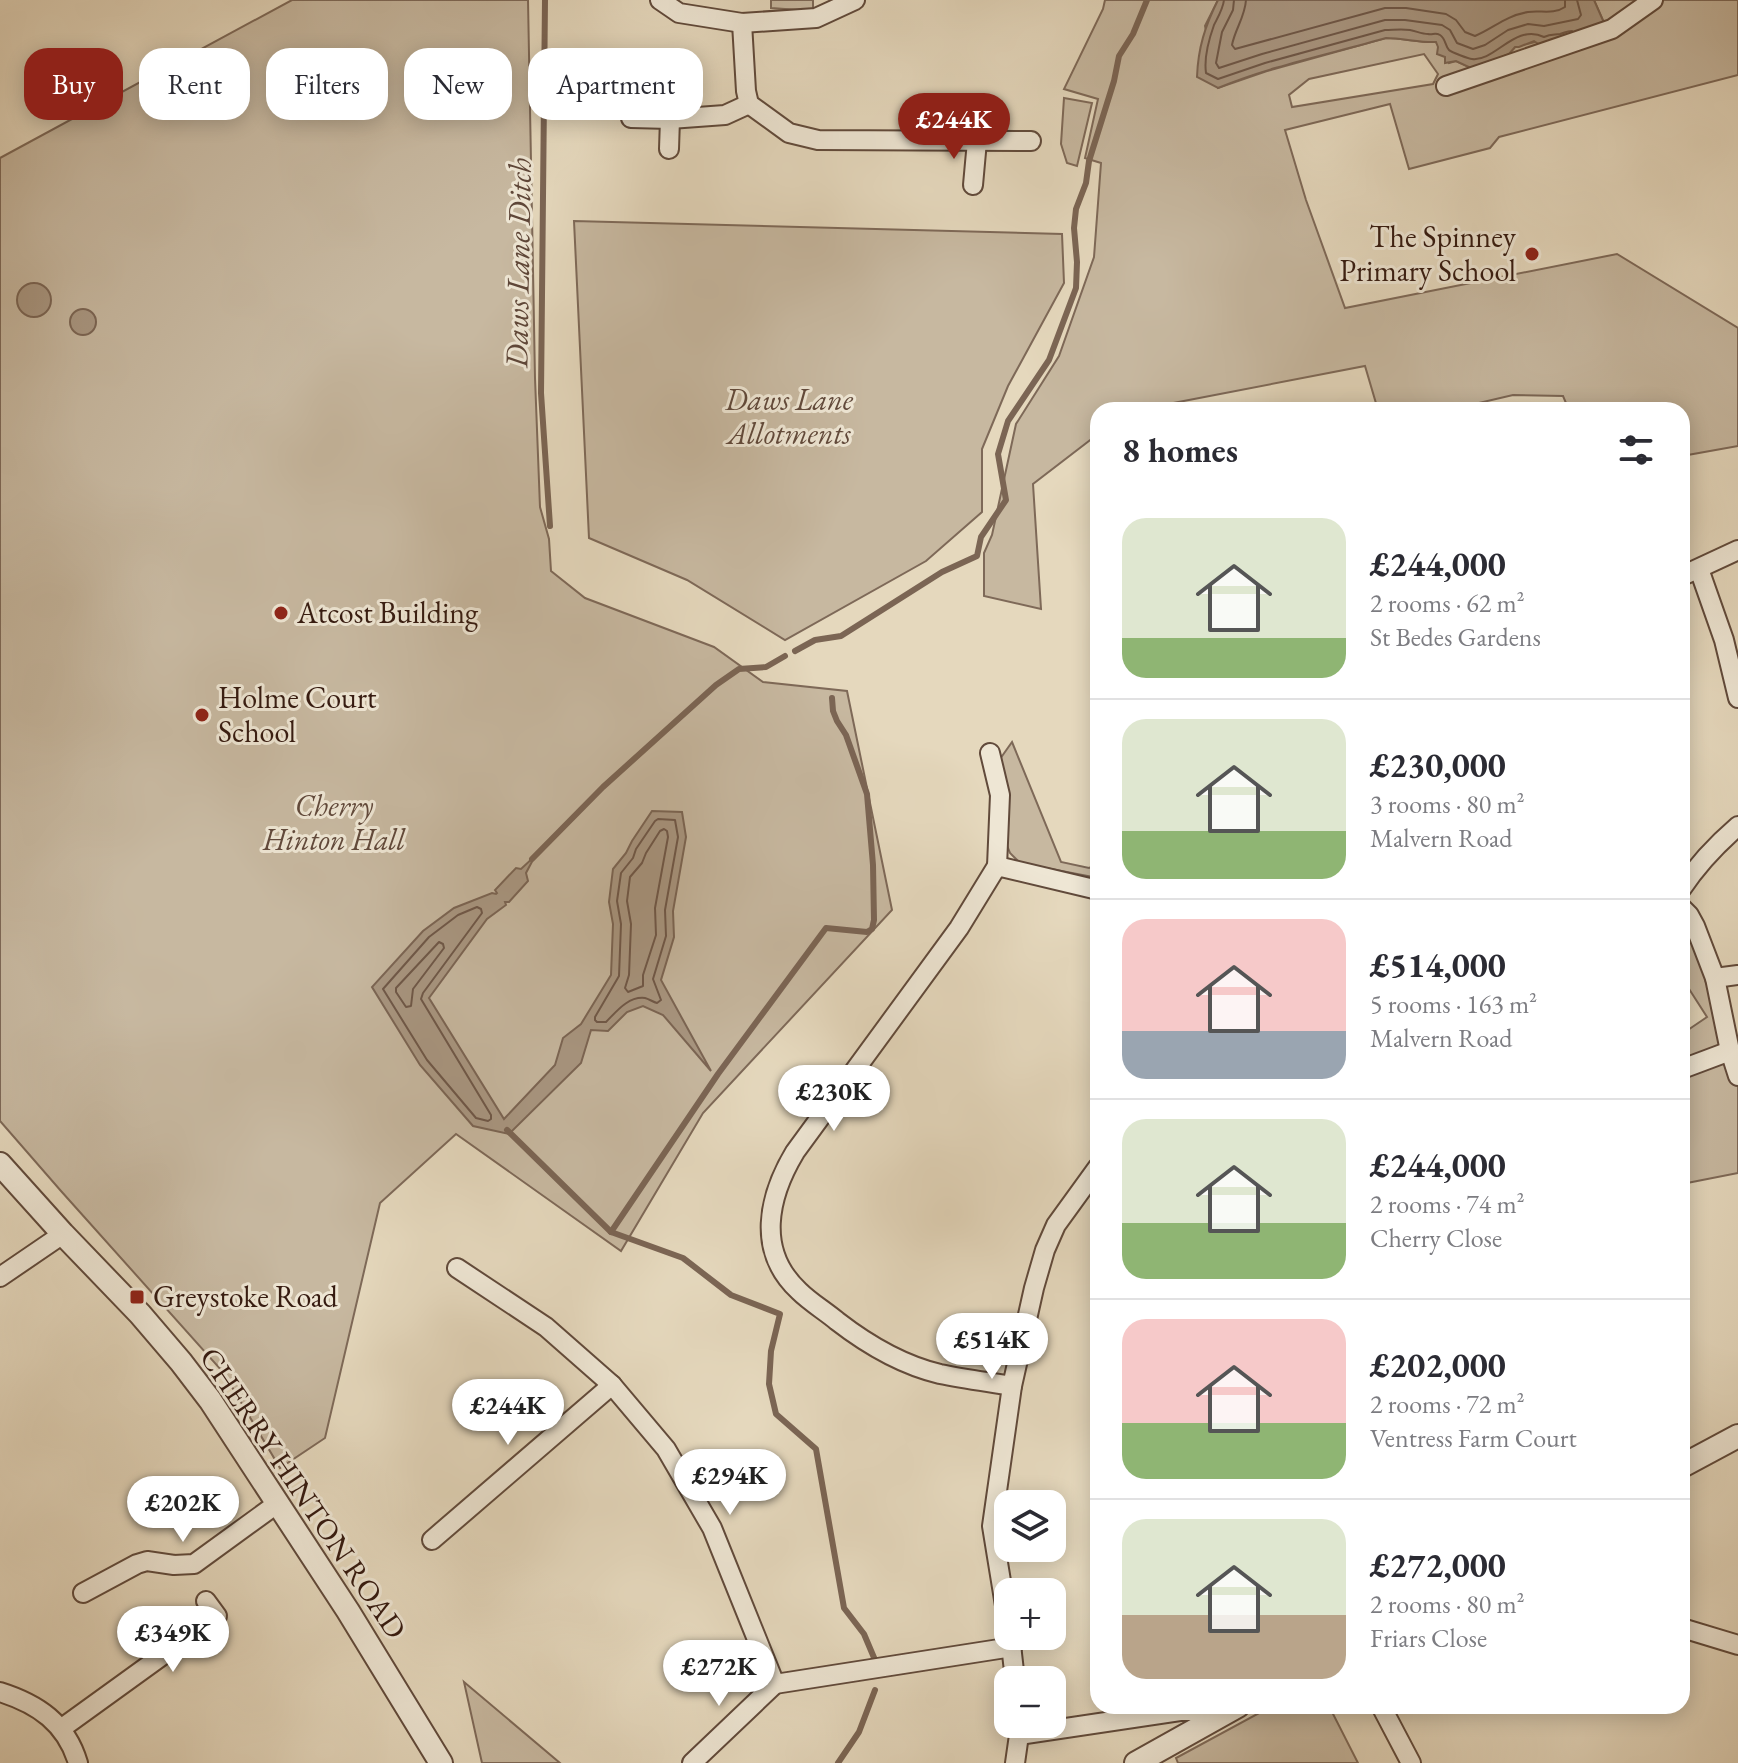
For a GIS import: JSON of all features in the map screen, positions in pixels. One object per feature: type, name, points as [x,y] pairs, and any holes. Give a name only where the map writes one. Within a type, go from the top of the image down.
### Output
[{"type":"street","points":[[660,0],[679,13],[742,23],[816,18],[855,0]]},
{"type":"street","points":[[1446,86],[1612,29],[1653,0]]},
{"type":"street","points":[[742,23],[749,104],[789,133],[818,140],[1031,141]]},
{"type":"street","points":[[703,117],[725,115],[749,104]]},
{"type":"street","points":[[669,149],[670,120]]},
{"type":"street","points":[[973,185],[977,141]]},
{"type":"street","points":[[1738,550],[1690,573],[1724,640],[1738,698]]},
{"type":"street","points":[[990,753],[1000,795],[997,866],[959,928],[795,1152],[784,1170],[776,1194],[771,1212],[770,1236],[775,1256],[786,1277],[798,1291],[852,1332],[893,1357],[939,1373],[1012,1386]]},
{"type":"street","points":[[1690,876],[1716,844],[1738,826]]},
{"type":"street","points":[[997,866],[1090,888]]},
{"type":"street","points":[[1690,917],[1715,978],[1738,1076]]},
{"type":"street","points":[[1715,978],[1738,975]]},
{"type":"street","points":[[1690,1066],[1730,1051]]},
{"type":"street","name":"CHERRY HINTON ROAD","points":[[0,1164],[140,1314],[210,1400],[348,1611],[441,1763]]},
{"type":"street","points":[[1000,1578],[992,1526],[1012,1386],[1045,1250],[1056,1225],[1090,1178]]},
{"type":"street","points":[[0,1277],[63,1234]]},
{"type":"street","points":[[457,1268],[546,1327],[612,1385],[666,1449],[712,1528],[775,1684]]},
{"type":"street","points":[[432,1540],[612,1385]]},
{"type":"street","points":[[1690,1462],[1738,1436]]},
{"type":"street","points":[[89,1584],[147,1561],[194,1564],[278,1503]]},
{"type":"street","points":[[62,1728],[217,1616],[206,1601]]},
{"type":"street","points":[[1690,1630],[1738,1645]]},
{"type":"street","points":[[692,1763],[775,1684],[994,1645]]},
{"type":"street","points":[[0,1692],[45,1713],[62,1728],[78,1763]]},
{"type":"street","points":[[1066,1724],[1155,1714]]},
{"type":"street","points":[[1136,1763],[1224,1714]]},
{"type":"street","points":[[1385,1714],[1411,1763]]},
{"type":"street","points":[[1015,1763],[1018,1738]]},
{"type":"green space","name":"Cherry Hinton Hall","points":[[292,0],[528,0],[528,120],[540,507],[549,539],[551,571],[585,598],[714,647],[763,682],[847,691],[892,910],[703,1113],[621,1251],[456,1134],[380,1203],[325,1438],[280,1468],[223,1372],[0,1121],[0,158],[70,120],[123,120],[123,91],[139,83],[139,120],[250,120],[250,48],[203,48]]},
{"type":"green space","points":[[771,0],[813,0],[813,11],[771,8]]},
{"type":"green space","points":[[1105,0],[1218,0],[1205,26],[1218,88],[1386,38],[1436,42],[1449,63],[1456,61],[1473,69],[1509,54],[1515,47],[1605,25],[1594,0],[1738,0],[1738,75],[1499,137],[1490,148],[1409,169],[1390,104],[1285,130],[1306,200],[1345,308],[1617,254],[1738,328],[1738,446],[1690,455],[1690,402],[1566,402],[1563,396],[1513,395],[1483,402],[1376,402],[1365,366],[1179,402],[1090,402],[1090,440],[1033,484],[1041,609],[984,596],[984,553],[992,535],[1016,424],[1059,356],[1094,257],[1101,163],[1085,158],[1098,99],[1064,89]],"holes":[[[1424,54],[1438,74],[1433,84],[1292,107],[1289,95],[1309,79]]]},
{"type":"green space","points":[[1064,98],[1092,103],[1077,166],[1067,163],[1061,144]]},
{"type":"green space","name":"Daws Lane Allotments","points":[[574,221],[1062,234],[1064,283],[1008,386],[982,449],[982,512],[926,561],[785,640],[687,580],[589,538]]},
{"type":"green space","points":[[1012,742],[1061,862],[1090,868],[1090,876],[1020,863],[1010,853],[1005,841],[1000,759]]},
{"type":"green space","points":[[1690,918],[1738,1084],[1738,1173],[1690,1182],[1690,1029],[1707,1017],[1690,990]]},
{"type":"green space","points":[[464,1682],[560,1763],[482,1763]]},
{"type":"green space","points":[[1257,1714],[1333,1714],[1358,1763],[1178,1763],[1176,1758]]},
{"type":"water","points":[[1218,0],[1594,0],[1605,25],[1546,49],[1534,41],[1515,47],[1509,54],[1473,69],[1456,61],[1445,63],[1445,57],[1437,54],[1436,42],[1386,38],[1280,67],[1218,88],[1197,77],[1203,37]]},
{"type":"water","points":[[34,283],[46,288],[51,300],[46,312],[34,317],[22,312],[17,300],[22,288]]},
{"type":"water","points":[[83,309],[92,313],[96,322],[92,331],[83,335],[74,331],[70,322],[74,313]]},
{"type":"water","points":[[652,811],[682,812],[686,837],[673,911],[674,937],[661,980],[711,1071],[663,1015],[643,1006],[627,1012],[608,1031],[591,1030],[581,1063],[509,1134],[473,1126],[420,1065],[372,987],[423,931],[454,908],[496,894],[495,890],[516,868],[521,869],[535,856],[526,873],[528,881],[509,902],[505,902],[506,905],[487,919],[429,998],[504,1119],[555,1065],[563,1038],[581,1024],[611,975],[613,924],[609,902],[613,869]]},
{"type":"waterway","name":"Daws Lane Ditch","points":[[545,0],[541,393],[550,526]]},
{"type":"waterway","points":[[795,651],[815,640],[841,636],[942,572],[977,556],[981,537],[1006,500],[998,454],[1008,421],[1049,360],[1076,288],[1076,209],[1086,183],[1089,161],[1119,56],[1133,34],[1147,0]]},
{"type":"waterway","points":[[532,859],[603,787],[716,685],[739,669],[766,667],[785,656]]},
{"type":"waterway","points":[[611,1232],[718,1074],[826,928],[867,932],[872,929],[873,865],[867,794],[846,735],[833,711],[832,698]]},
{"type":"waterway","points":[[507,1130],[611,1232],[683,1258],[731,1295],[780,1314],[771,1351],[769,1384],[776,1414],[816,1449],[844,1608],[864,1634],[875,1660]]},
{"type":"waterway","points":[[838,1763],[859,1732],[875,1690]]},
{"type":"place","name":"The Spinney Primary School","points":[[1532,254]]},
{"type":"place","name":"Atcost Building","points":[[281,613]]},
{"type":"place","name":"Holme Court School","points":[[202,715]]},
{"type":"place","name":"Greystoke Road","points":[[137,1297]]}]
